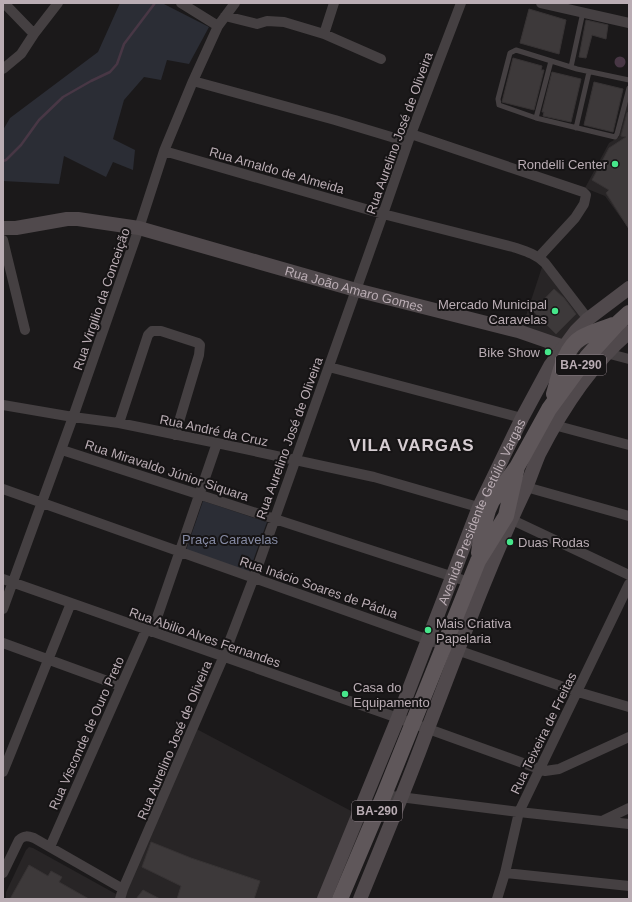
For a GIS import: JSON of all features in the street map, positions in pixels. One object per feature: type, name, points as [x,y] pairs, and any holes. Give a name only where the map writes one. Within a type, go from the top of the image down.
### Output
[{"type":"main road","name":"Avenida Presidente Getúlio Vargas","points":[[571,353],[600,351],[623,328],[629,313]]},
{"type":"main road","name":"Avenida Presidente Getúlio Vargas","points":[[333,895],[384,795],[405,721],[451,648],[469,582],[496,513],[518,467],[549,409],[571,353],[623,328]]},
{"type":"main road","points":[[571,353],[587,340],[600,351]]},
{"type":"street","points":[[4,3],[34,34]]},
{"type":"street","points":[[3,69],[21,54],[34,34],[58,3]]},
{"type":"street","points":[[181,3],[218,26]]},
{"type":"street","name":"Rua Virgilio da Conceição","points":[[3,609],[62,450],[164,151],[218,26],[235,3]]},
{"type":"street","points":[[324,34],[334,3]]},
{"type":"street","name":"Rua Aurelino José de Oliveira","points":[[120,899],[123,889],[224,658],[410,138],[461,3]]},
{"type":"street","points":[[541,3],[629,23]]},
{"type":"street","points":[[225,16],[256,24],[267,21],[284,22],[324,34],[381,58]]},
{"type":"street","points":[[193,81],[335,120],[410,138],[583,192],[586,196],[584,204],[575,218],[539,258],[588,319]]},
{"type":"street","name":"Rua Arnaldo de Almeida","points":[[164,151],[383,214],[513,247],[539,258]]},
{"type":"street","name":"Rua João Amaro Gomes","points":[[3,228],[16,228],[67,219],[78,219],[139,228],[356,290],[518,331],[571,353]]},
{"type":"street","points":[[3,240],[25,330]]},
{"type":"street","name":"Avenida Presidente Getúlio Vargas","points":[[360,899],[428,729],[451,648],[496,513],[522,418],[550,366],[571,353],[576,331],[588,319],[629,288]]},
{"type":"street","points":[[119,424],[148,335],[152,332],[161,331],[198,343],[200,345],[200,352],[175,435]]},
{"type":"street","points":[[600,351],[629,359]]},
{"type":"street","name":"Avenida Presidente Getúlio Vargas","points":[[333,895],[405,721],[429,639],[453,576],[496,513],[526,487],[554,425],[600,351]]},
{"type":"street","points":[[329,367],[522,418]]},
{"type":"street","name":"Rua André da Cruz","points":[[3,405],[217,442],[374,477],[496,513],[629,575]]},
{"type":"street","points":[[554,425],[629,446]]},
{"type":"street","name":"Rua Visconde de Ouro Preto","points":[[50,847],[121,686],[149,631],[180,552],[217,442]]},
{"type":"street","name":"Rua Miravaldo Júnior Siquara","points":[[62,450],[469,582]]},
{"type":"street","points":[[526,487],[629,516]]},
{"type":"street","name":"Rua Inácio Soares de Pádua","points":[[3,489],[451,648],[578,692],[629,707]]},
{"type":"street","name":"Rua Abilio Alves Fernandes","points":[[3,580],[428,729],[540,770]]},
{"type":"street","name":"Rua Teixeira de Freitas","points":[[497,899],[519,812],[629,584]]},
{"type":"street","points":[[3,772],[71,604]]},
{"type":"street","points":[[3,644],[121,686]]},
{"type":"street","points":[[540,770],[549,772],[559,769],[629,737]]},
{"type":"street","points":[[384,795],[629,824]]},
{"type":"street","points":[[603,820],[629,808]]},
{"type":"street","points":[[3,873],[21,838],[26,836],[34,838],[123,889]]},
{"type":"street","points":[[504,873],[629,886]]},
{"type":"lane","points":[[571,67],[583,12]]},
{"type":"lane","points":[[629,80],[589,72],[516,50],[510,53],[498,99],[499,105],[536,118],[615,137],[629,88]]},
{"type":"lane","points":[[536,118],[551,61]]},
{"type":"lane","points":[[576,128],[589,72]]},
{"type":"shaded area","points":[[618,57],[622,57],[624,58],[624,66],[618,67],[615,64],[615,60]]},
{"type":"shaded area","name":"Rondelli Center","points":[[629,97],[629,229],[605,196],[585,188],[609,143],[619,137]]},
{"type":"shaded area","points":[[542,267],[601,334],[573,358],[522,328]]},
{"type":"shaded area","points":[[189,725],[370,821],[338,899],[6,899],[6,892],[26,850],[29,847],[116,894]]},
{"type":"green space","points":[[120,3],[162,3],[209,27],[189,64],[167,60],[161,80],[144,77],[124,100],[113,139],[135,150],[133,170],[113,162],[106,177],[64,156],[59,184],[3,181],[3,130],[10,118],[98,52]]},
{"type":"green space","name":"Praça Caravelas","points":[[203,501],[267,522],[248,575],[185,553]]},
{"type":"building","points":[[529,9],[566,20],[559,54],[520,43]]},
{"type":"building","points":[[586,20],[608,25],[606,39],[592,35],[586,58],[579,57]]},
{"type":"building","points":[[513,58],[542,66],[541,70],[544,70],[534,110],[502,102]]},
{"type":"building","points":[[552,72],[581,79],[571,122],[543,116],[544,112],[542,112]]},
{"type":"building","points":[[594,82],[623,89],[613,132],[584,125]]},
{"type":"building","name":"Rondelli Center","points":[[629,111],[629,229],[606,193],[609,190],[592,180],[609,148],[626,137],[621,136],[627,113]]},
{"type":"building","name":"Mercado Municipal Caravelas","points":[[554,289],[564,298],[576,314],[556,334],[533,311]]},
{"type":"building","points":[[151,842],[191,858],[260,881],[254,899],[177,899],[181,886],[142,867]]},
{"type":"building","points":[[29,865],[48,876],[51,871],[62,877],[59,882],[89,899],[10,899]]},
{"type":"building","points":[[143,890],[160,899],[136,899]]},
{"type":"waterway","points":[[3,161],[6,160],[21,145],[39,120],[63,97],[110,72],[117,64],[124,44],[155,3]]},
{"type":"place","name":"Rondelli Center","points":[[615,164]]},
{"type":"place","name":"Mercado Municipal Caravelas","points":[[555,311]]},
{"type":"place","name":"Bike Show","points":[[548,352]]},
{"type":"place","name":"Duas Rodas","points":[[510,542]]},
{"type":"place","name":"Mais Criativa Papelaria","points":[[428,630]]},
{"type":"place","name":"Casa do Equipamento","points":[[345,694]]},
{"type":"district","name":"VILA VARGAS","points":[[412,445]]}]
